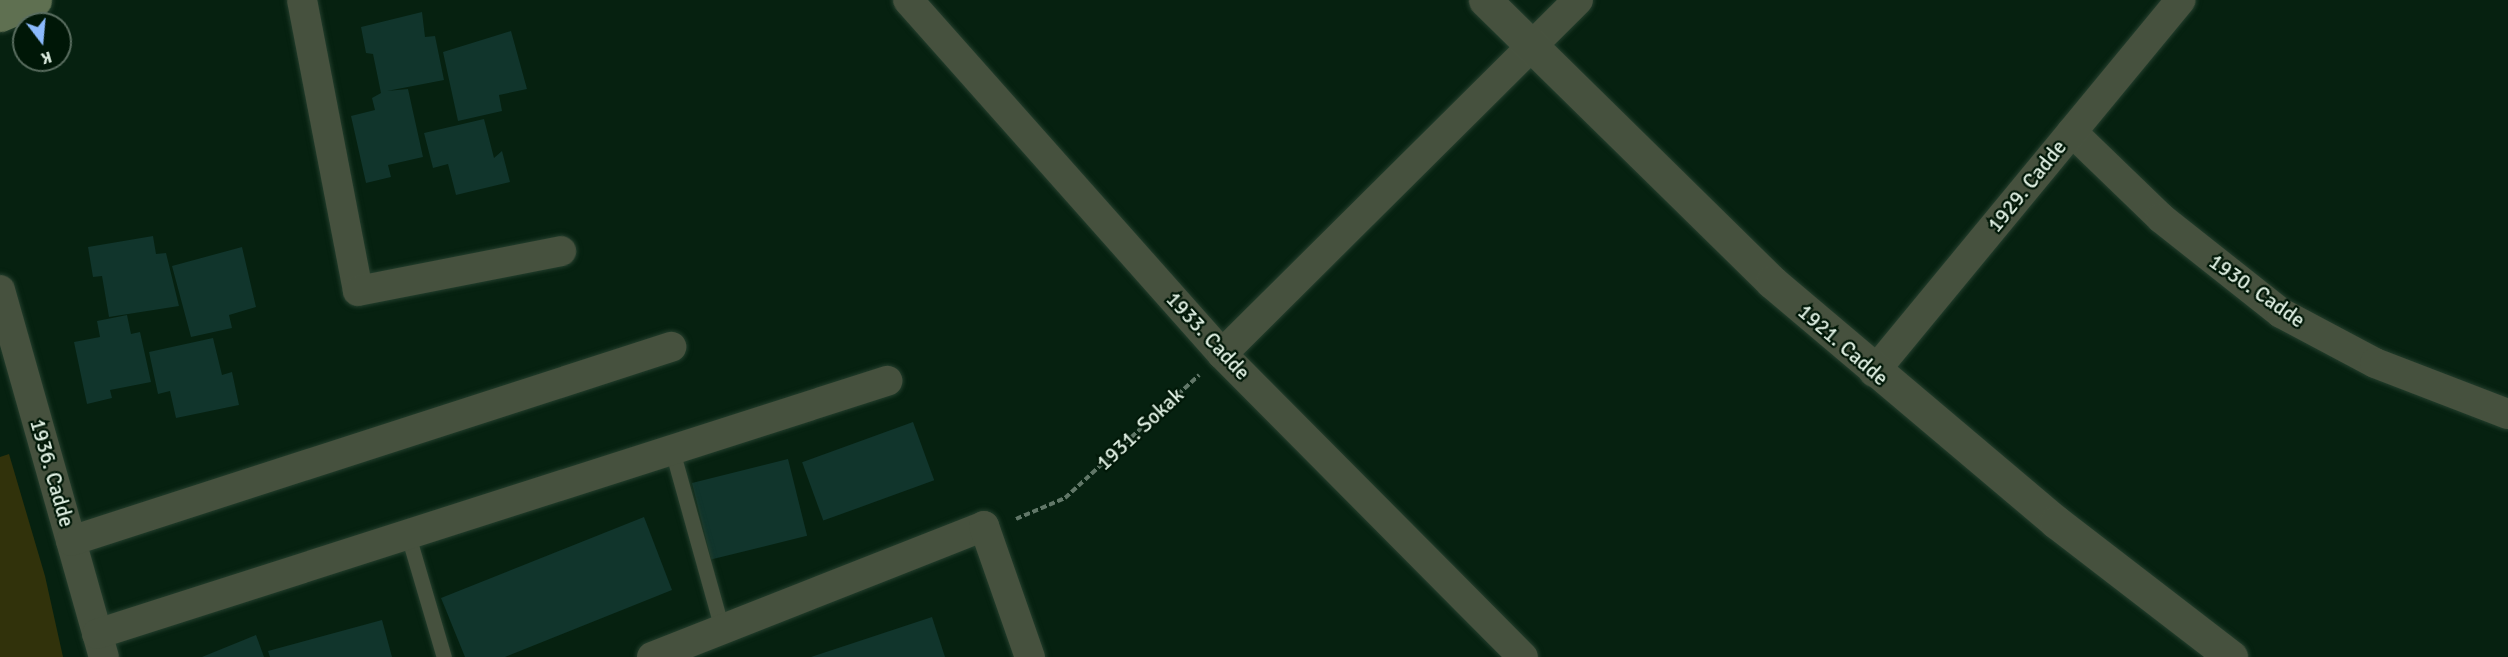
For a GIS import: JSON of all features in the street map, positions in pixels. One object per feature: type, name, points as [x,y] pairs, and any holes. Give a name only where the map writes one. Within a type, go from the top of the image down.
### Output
[{"type":"main road","points":[[0,15],[35,0]]},
{"type":"street","points":[[302,0],[358,291],[561,251]]},
{"type":"street","name":"1933. Cadde","points":[[908,0],[1222,354],[1523,657]]},
{"type":"street","name":"1921. Cadde","points":[[1485,0],[1531,49],[1772,282],[1874,372],[2231,657]]},
{"type":"street","points":[[1222,354],[1578,0]]},
{"type":"street","name":"1929. Cadde","points":[[1874,372],[2181,0]]},
{"type":"street","name":"1930. Cadde","points":[[2072,132],[2161,218],[2281,313],[2375,363],[2508,414]]},
{"type":"street","name":"1936. Cadde","points":[[0,290],[100,646]]},
{"type":"street","points":[[71,541],[671,347]]},
{"type":"street","points":[[100,646],[408,535],[887,381]]},
{"type":"street","points":[[652,657],[984,525],[1030,657]]},
{"type":"lane","points":[[672,450],[722,629]]},
{"type":"lane","points":[[408,535],[444,657]]},
{"type":"path","name":"1931. Sokak","points":[[984,525],[1044,510],[1065,498],[1222,354]]},
{"type":"shaded area","points":[[9,454],[45,576],[63,657],[0,657],[0,457]]},
{"type":"building","points":[[422,12],[425,37],[435,36],[444,80],[387,91],[408,89],[423,157],[388,165],[391,177],[366,183],[351,116],[375,110],[372,98],[381,93],[373,54],[366,53],[361,27]]},
{"type":"building","points":[[511,31],[527,89],[499,95],[502,111],[458,121],[443,52]]},
{"type":"building","points":[[484,119],[494,158],[502,151],[510,182],[456,195],[448,164],[433,168],[424,133]]},
{"type":"building","points":[[153,236],[156,254],[166,253],[179,306],[109,317],[102,276],[93,277],[88,247]]},
{"type":"building","points":[[242,247],[256,307],[229,315],[232,328],[191,337],[172,266]]},
{"type":"building","points":[[127,315],[131,334],[140,332],[151,382],[110,390],[112,398],[87,404],[74,342],[100,337],[97,321]]},
{"type":"building","points":[[213,338],[222,375],[232,372],[239,405],[176,418],[170,391],[158,394],[149,352]]},
{"type":"building","points":[[913,422],[934,480],[823,521],[802,462]]},
{"type":"building","points":[[788,459],[807,536],[711,560],[692,483]]},
{"type":"building","points":[[644,517],[672,590],[505,657],[465,657],[441,598]]},
{"type":"building","points":[[932,617],[945,657],[811,657]]},
{"type":"building","points":[[382,620],[392,657],[270,657],[268,651]]},
{"type":"building","points":[[256,635],[264,657],[202,657]]}]
